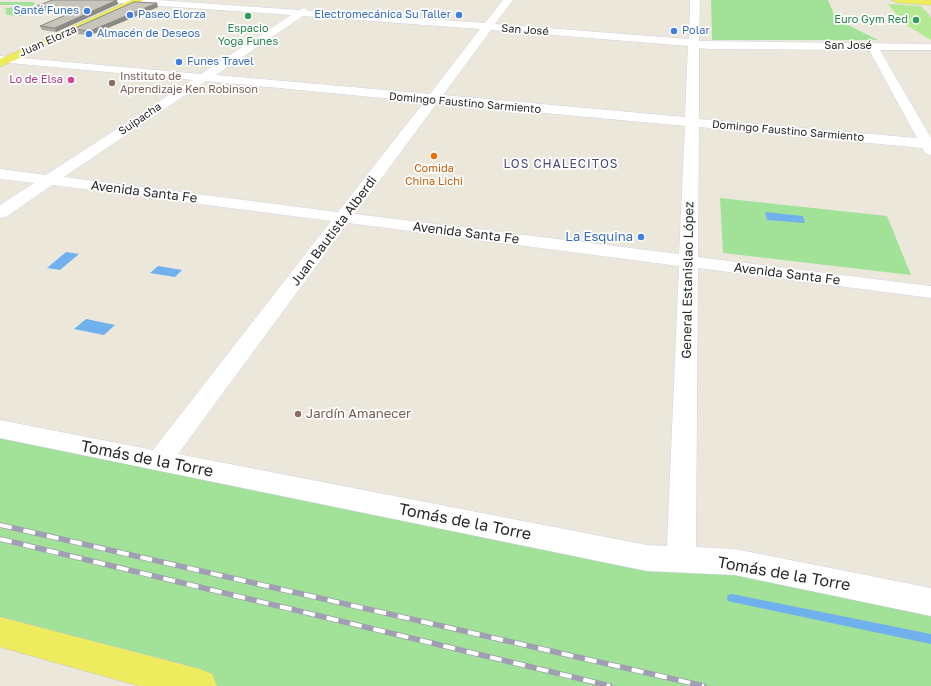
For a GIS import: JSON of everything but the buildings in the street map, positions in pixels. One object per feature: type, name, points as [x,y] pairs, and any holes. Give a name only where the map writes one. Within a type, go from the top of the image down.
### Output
[{"type":"main road","points":[[897,0],[931,2]]},
{"type":"main road","name":"Juan Elorza","points":[[2,61],[138,1]]},
{"type":"main road","points":[[4,639],[200,686]]},
{"type":"street","name":"San José","points":[[119,0],[488,27],[720,46],[931,46]]},
{"type":"street","name":"Juan Bautista Alberdi","points":[[159,461],[508,0]]},
{"type":"street","name":"General Estanislao López","points":[[681,560],[695,0]]},
{"type":"street","name":"Suipacha","points":[[0,213],[316,3]]},
{"type":"street","points":[[872,46],[930,146]]},
{"type":"street","name":"Domingo Faustino Sarmiento","points":[[2,61],[202,78],[930,146]]},
{"type":"street","name":"Avenida Santa Fe","points":[[0,174],[931,292]]},
{"type":"street","name":"Tomás de la Torre","points":[[0,429],[647,558],[735,562],[931,602]]},
{"type":"green space","points":[[711,0],[828,0],[836,19],[878,40],[712,40]]},
{"type":"green space","points":[[0,2],[33,2],[36,5],[32,7],[31,10],[37,13],[23,16],[7,15],[5,11],[8,10],[2,9],[27,5],[0,5]]},
{"type":"green space","name":"Euro Gym Red","points":[[888,4],[921,6],[931,17],[931,40],[903,23]]},
{"type":"green space","points":[[720,198],[887,216],[911,275],[723,253]]},
{"type":"green space","points":[[0,429],[931,602],[931,686],[200,686],[0,632]]},
{"type":"water","points":[[765,212],[803,216],[805,223],[767,220]]},
{"type":"water","points":[[66,252],[79,254],[60,270],[47,268]]},
{"type":"water","points":[[158,266],[182,270],[175,277],[150,273]]},
{"type":"water","points":[[86,319],[115,325],[104,335],[74,329]]},
{"type":"waterway","points":[[732,598],[931,639]]},
{"type":"railway","points":[[0,525],[704,686]]},
{"type":"railway","points":[[0,539],[610,686]]},
{"type":"place","name":"Santé Funes","points":[[87,11]]},
{"type":"place","name":"Paseo Elorza","points":[[130,15]]},
{"type":"place","name":"Electromecánica Su Taller","points":[[459,15]]},
{"type":"place","name":"Espacio Yoga Funes","points":[[248,16]]},
{"type":"place","name":"Euro Gym Red","points":[[916,20]]},
{"type":"place","name":"Polar","points":[[674,31]]},
{"type":"place","name":"Almacén de Deseos","points":[[89,34]]},
{"type":"place","name":"Funes Travel","points":[[179,62]]},
{"type":"place","name":"Lo de Elsa","points":[[71,80]]},
{"type":"place","name":"Instituto de Aprendizaje Ken Robinson","points":[[112,83]]},
{"type":"place","name":"Comida China Lichi","points":[[434,156]]},
{"type":"place","name":"La Esquina","points":[[641,237]]},
{"type":"place","name":"Jardín Amanecer","points":[[298,414]]},
{"type":"district","name":"LOS CHALECITOS","points":[[561,164]]}]
